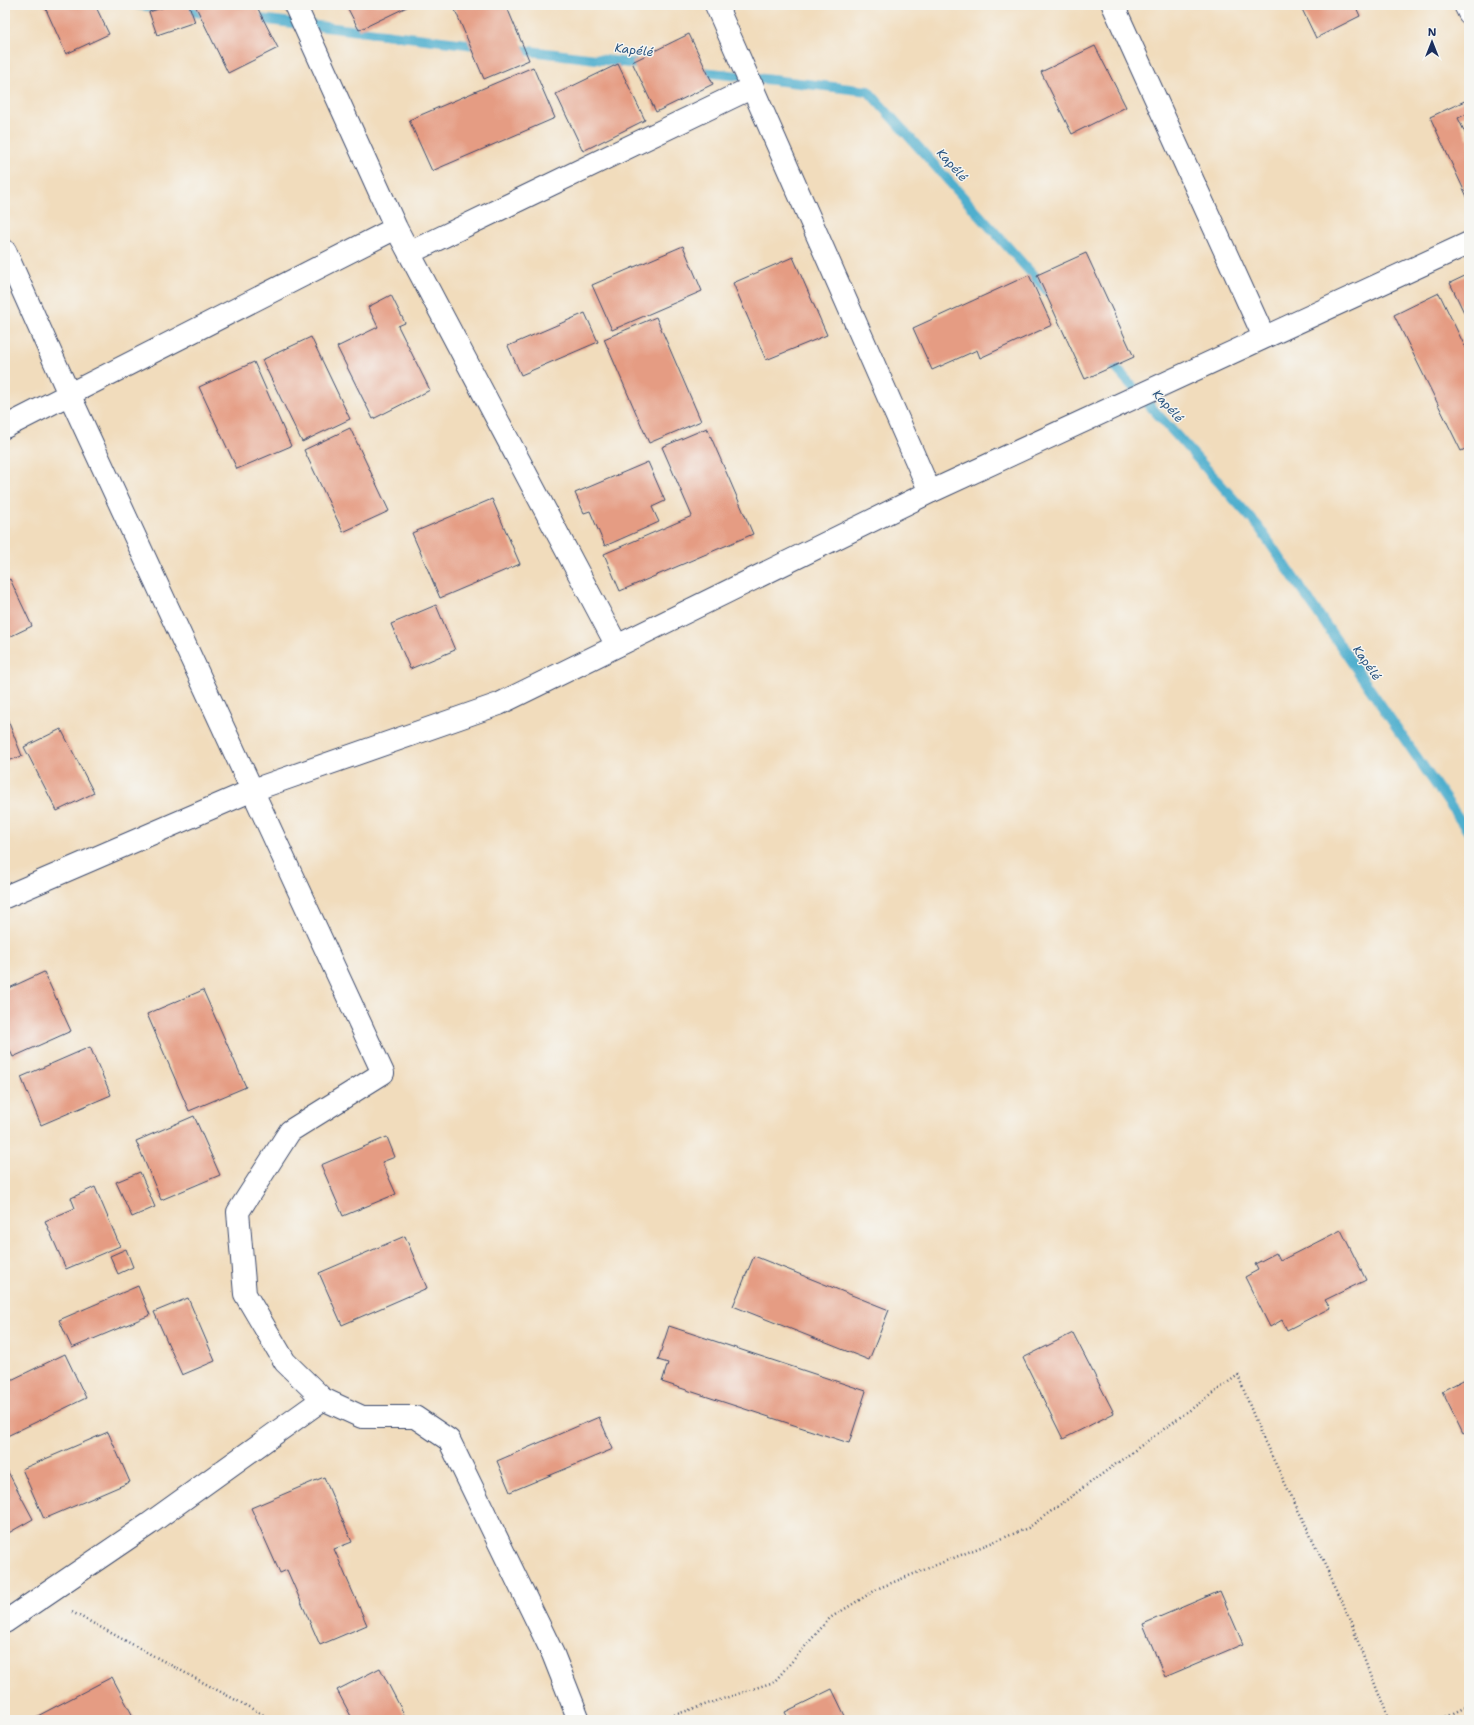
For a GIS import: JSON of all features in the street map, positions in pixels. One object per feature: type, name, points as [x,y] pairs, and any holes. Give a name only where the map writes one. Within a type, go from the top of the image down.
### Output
[{"type":"street","points":[[295,5],[408,253],[617,646]]},
{"type":"street","points":[[716,5],[930,492]]},
{"type":"street","points":[[1113,5],[1264,337]]},
{"type":"street","points":[[1465,5],[1469,14]]},
{"type":"street","points":[[408,253],[753,87]]},
{"type":"street","points":[[5,428],[396,228]]},
{"type":"street","points":[[5,897],[253,790],[499,704],[930,492],[1264,337],[1469,244]]},
{"type":"street","points":[[5,251],[69,394],[383,1073],[290,1131],[238,1212],[245,1294],[286,1362],[322,1399],[362,1417],[415,1417],[449,1440],[553,1654],[579,1720]]},
{"type":"street","points":[[5,1622],[150,1524],[322,1399]]},
{"type":"path","points":[[659,1720],[774,1682],[830,1618],[879,1588],[1028,1528],[1238,1375],[1260,1432],[1342,1600],[1388,1720]]},
{"type":"path","points":[[43,1596],[273,1720]]},
{"type":"path","points":[[1438,1720],[1469,1705]]},
{"type":"building","points":[[44,5],[95,5],[109,34],[66,54]]},
{"type":"building","points":[[171,5],[189,5],[195,22],[157,35],[149,12]]},
{"type":"building","points":[[195,5],[256,5],[278,48],[228,73]]},
{"type":"building","points":[[346,5],[411,5],[359,30]]},
{"type":"building","points":[[453,5],[506,5],[529,60],[484,79]]},
{"type":"building","points":[[1300,5],[1355,5],[1360,16],[1316,38]]},
{"type":"building","points":[[689,34],[713,84],[656,112],[632,62]]},
{"type":"building","points":[[1095,46],[1126,107],[1072,134],[1041,72]]},
{"type":"building","points":[[618,64],[645,120],[583,151],[556,94]]},
{"type":"building","points":[[533,67],[555,118],[432,171],[409,120]]},
{"type":"building","points":[[1469,99],[1469,113],[1458,118],[1468,139],[1469,138],[1469,201],[1430,117]]},
{"type":"building","points":[[683,246],[702,291],[612,330],[592,285]]},
{"type":"building","points":[[1086,253],[1134,357],[1085,379],[1037,275]]},
{"type":"building","points":[[793,257],[827,335],[766,360],[733,283]]},
{"type":"building","points":[[1469,274],[1469,323],[1450,283]]},
{"type":"building","points":[[1029,275],[1052,325],[980,358],[977,350],[932,370],[913,328]]},
{"type":"building","points":[[1439,293],[1469,355],[1469,447],[1461,451],[1394,315]]},
{"type":"building","points":[[391,295],[405,323],[398,326],[430,390],[373,419],[337,347],[378,327],[368,307]]},
{"type":"building","points":[[585,313],[598,342],[521,375],[508,346]]},
{"type":"building","points":[[656,317],[701,421],[649,443],[604,339]]},
{"type":"building","points":[[311,337],[350,419],[302,442],[262,360]]},
{"type":"building","points":[[254,362],[291,446],[237,469],[199,387]]},
{"type":"building","points":[[350,428],[389,511],[343,532],[304,450]]},
{"type":"building","points":[[707,428],[753,534],[620,591],[604,554],[692,516],[662,447]]},
{"type":"building","points":[[648,462],[665,501],[652,507],[659,522],[605,546],[590,511],[584,513],[575,493]]},
{"type":"building","points":[[492,499],[520,564],[440,598],[412,533]]},
{"type":"building","points":[[10,579],[32,626],[5,639],[5,582]]},
{"type":"building","points":[[436,605],[455,650],[410,669],[391,624]]},
{"type":"building","points":[[5,713],[22,756],[5,762]]},
{"type":"building","points":[[61,729],[94,793],[57,811],[24,747]]},
{"type":"building","points":[[44,972],[71,1031],[13,1057],[5,1040],[5,990]]},
{"type":"building","points":[[203,990],[246,1087],[189,1111],[147,1014]]},
{"type":"building","points":[[90,1047],[111,1095],[41,1125],[21,1077]]},
{"type":"building","points":[[194,1116],[220,1175],[161,1200],[136,1141]]},
{"type":"building","points":[[387,1137],[395,1157],[382,1162],[396,1194],[343,1216],[321,1165]]},
{"type":"building","points":[[140,1172],[155,1207],[132,1217],[116,1182]]},
{"type":"building","points":[[95,1187],[120,1246],[66,1269],[45,1221],[75,1208],[71,1198]]},
{"type":"building","points":[[1341,1230],[1366,1280],[1325,1300],[1330,1308],[1287,1330],[1282,1320],[1270,1327],[1245,1277],[1258,1270],[1255,1264],[1276,1253],[1280,1261]]},
{"type":"building","points":[[405,1236],[427,1288],[342,1325],[319,1273]]},
{"type":"building","points":[[126,1249],[133,1267],[118,1274],[110,1256]]},
{"type":"building","points":[[754,1256],[889,1310],[869,1360],[733,1306]]},
{"type":"building","points":[[138,1286],[150,1315],[72,1348],[59,1320]]},
{"type":"building","points":[[188,1298],[215,1361],[182,1375],[154,1312]]},
{"type":"building","points":[[669,1326],[866,1391],[849,1443],[662,1382],[668,1363],[658,1360]]},
{"type":"building","points":[[1073,1333],[1114,1413],[1063,1439],[1023,1358]]},
{"type":"building","points":[[65,1354],[86,1398],[5,1437],[5,1383]]},
{"type":"building","points":[[1469,1377],[1469,1431],[1463,1434],[1442,1391]]},
{"type":"building","points":[[599,1417],[613,1449],[510,1492],[497,1461]]},
{"type":"building","points":[[108,1432],[130,1482],[44,1519],[22,1469]]},
{"type":"building","points":[[7,1470],[33,1519],[5,1535],[5,1471]]},
{"type":"building","points":[[324,1477],[352,1542],[334,1549],[367,1625],[320,1645],[287,1570],[280,1573],[251,1508]]},
{"type":"building","points":[[1220,1591],[1243,1644],[1165,1677],[1143,1624]]},
{"type":"building","points":[[380,1668],[407,1720],[353,1720],[337,1690]]},
{"type":"building","points":[[112,1677],[135,1720],[30,1720]]},
{"type":"building","points":[[832,1689],[847,1720],[789,1720],[785,1712]]},
{"type":"waterway","name":"Kapélé","points":[[138,5],[211,14]]},
{"type":"waterway","name":"Kapélé","points":[[251,18],[483,46]]},
{"type":"waterway","name":"Kapélé","points":[[513,49],[646,65]]},
{"type":"waterway","name":"Kapélé","points":[[694,71],[868,91],[1050,294]]},
{"type":"waterway","name":"Kapélé","points":[[1106,357],[1258,526],[1469,833]]}]
